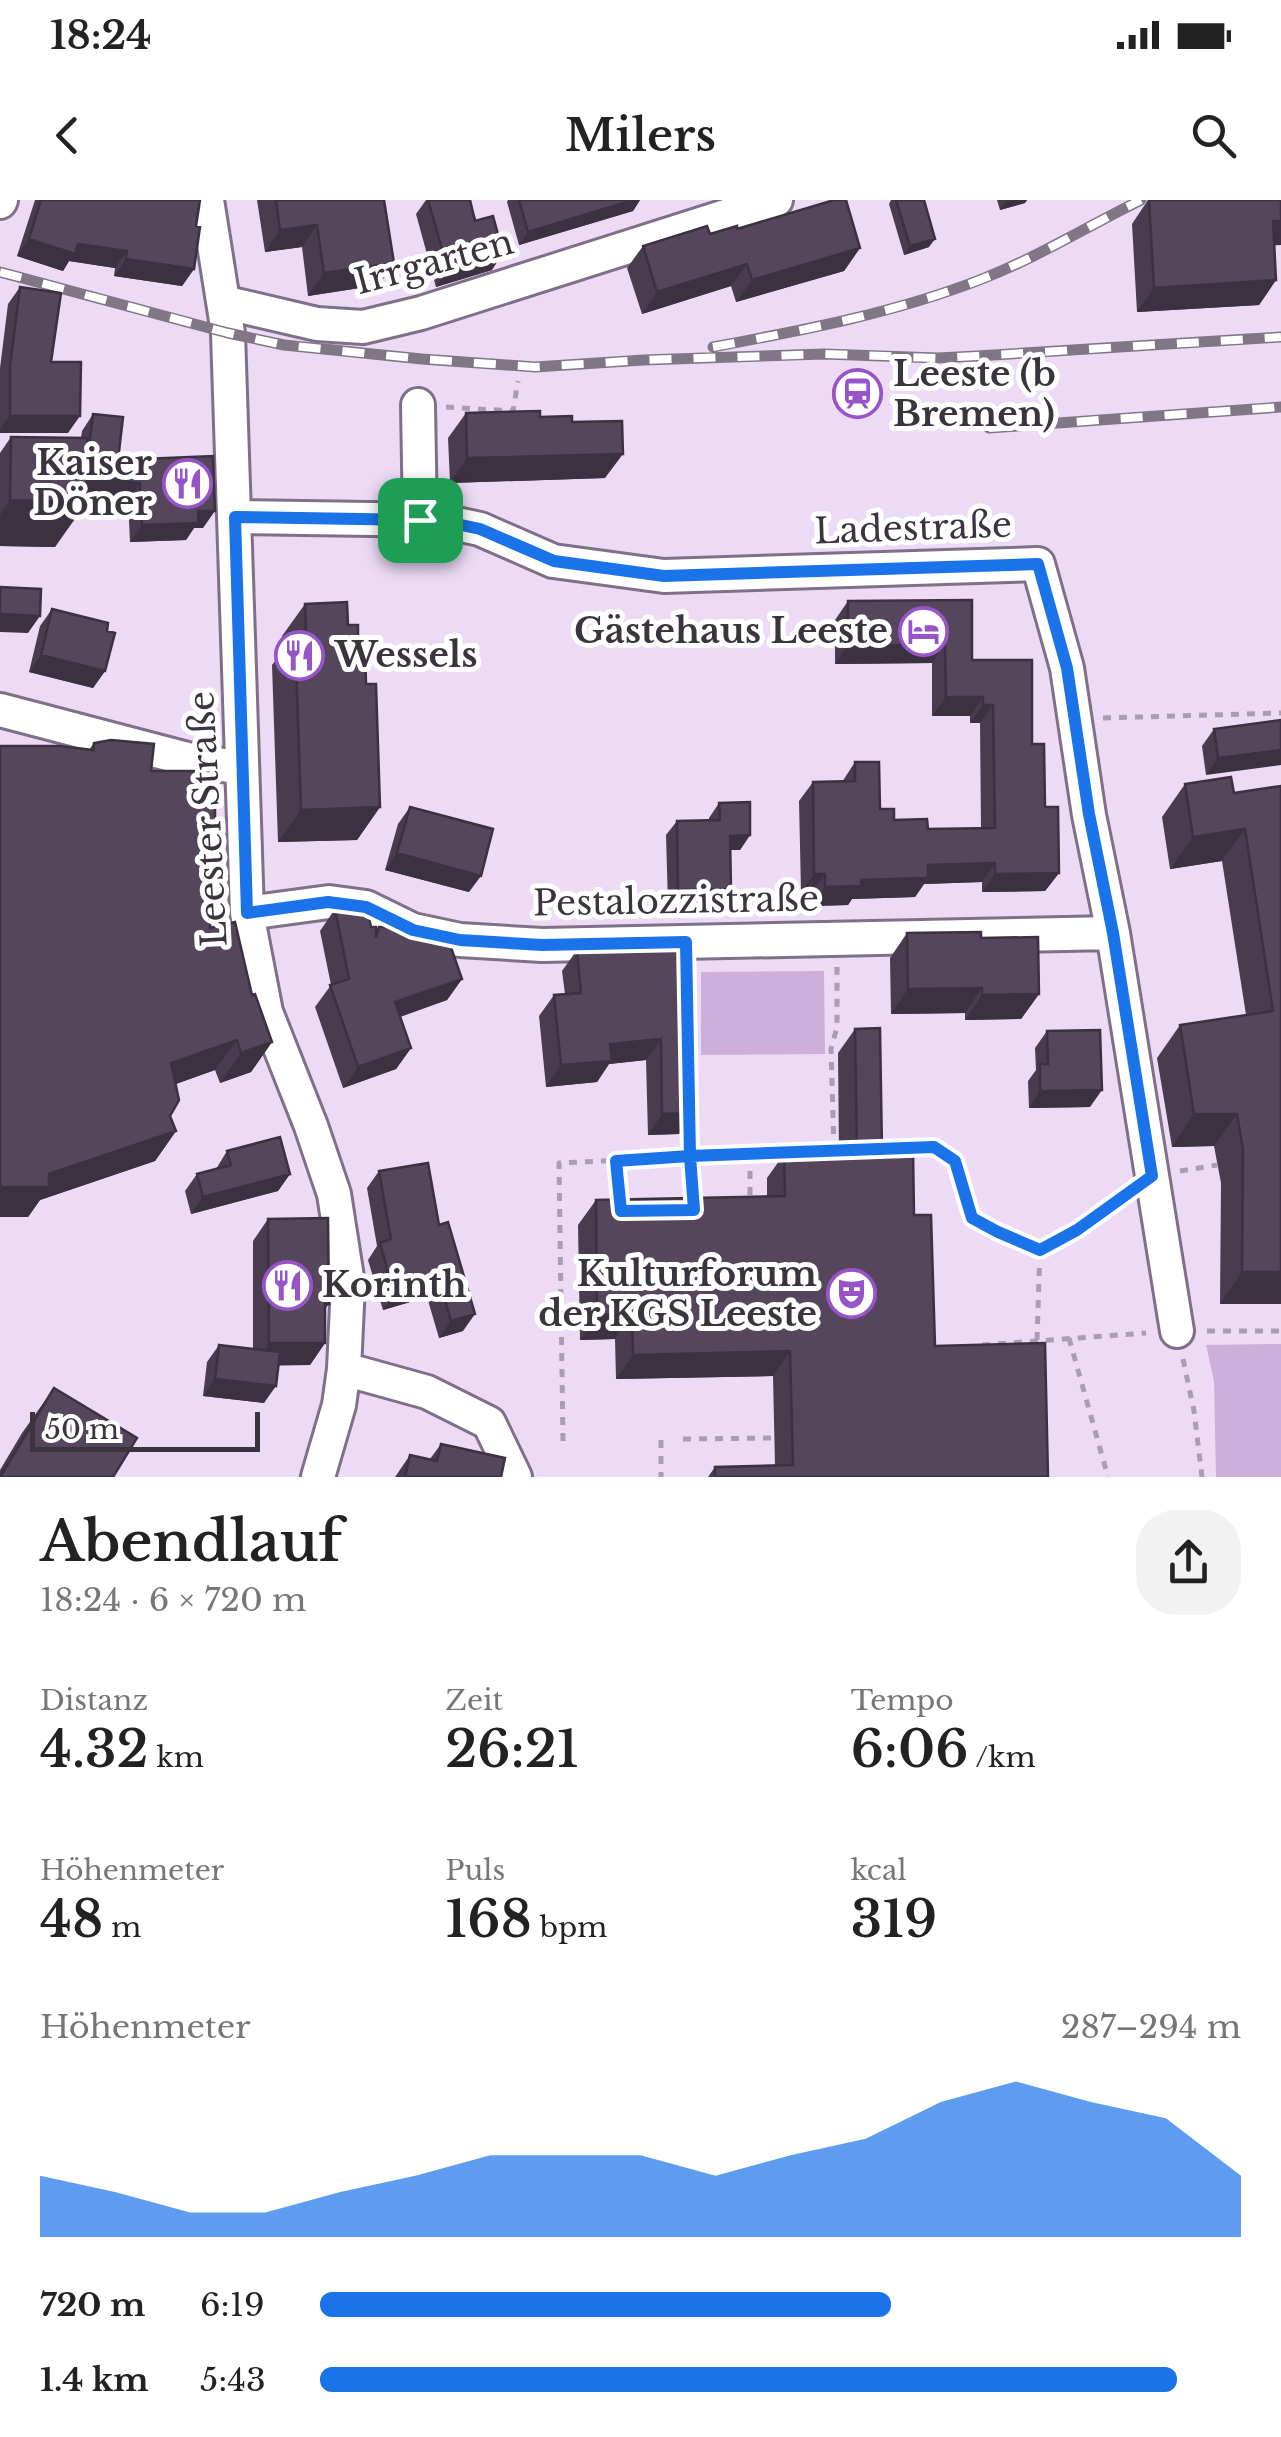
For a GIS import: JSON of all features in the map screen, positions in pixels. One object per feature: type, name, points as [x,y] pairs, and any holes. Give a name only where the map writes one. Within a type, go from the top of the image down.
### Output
[{"type":"street","name":"Leester Straße","points":[[207,200],[228,333],[247,913],[266,1012],[334,1194],[348,1284],[339,1405],[318,1477]]},
{"type":"street","name":"Irrgarten","points":[[224,302],[316,324],[363,327],[421,313],[776,200]]},
{"type":"street","points":[[418,405],[420,520]]},
{"type":"street","name":"Ladestraße","points":[[235,517],[438,520],[480,529],[554,561],[664,576],[1038,564],[1067,668],[1176,1332]]},
{"type":"street","points":[[0,710],[187,759],[241,768]]},
{"type":"street","name":"Pestalozzistraße","points":[[247,913],[328,902],[366,907],[413,930],[460,940],[542,945],[1113,933]]},
{"type":"street","points":[[344,1369],[427,1392],[489,1423],[515,1477]]},
{"type":"path","points":[[418,405],[513,411],[518,381]]},
{"type":"path","points":[[1075,719],[1281,714]]},
{"type":"path","points":[[834,1150],[831,1049],[838,1027],[838,939]]},
{"type":"path","points":[[689,1098],[694,1210]]},
{"type":"path","points":[[868,1149],[934,1147],[955,1161],[972,1218],[1040,1250]]},
{"type":"path","points":[[563,1442],[559,1164],[851,1150]]},
{"type":"path","points":[[750,1154],[750,1208]]},
{"type":"path","points":[[616,1161],[621,1211]]},
{"type":"path","points":[[1040,1250],[1077,1230],[1152,1176]]},
{"type":"path","points":[[1036,1340],[1040,1250]]},
{"type":"path","points":[[561,1310],[580,1310]]},
{"type":"path","points":[[1176,1332],[1194,1411],[1202,1477]]},
{"type":"path","points":[[978,1345],[1176,1332],[1281,1332]]},
{"type":"path","points":[[1070,1338],[1108,1477]]},
{"type":"path","points":[[683,1440],[774,1438]]},
{"type":"path","points":[[661,1440],[662,1477]]},
{"type":"shaded area","points":[[824,971],[825,1054],[701,1055],[701,972]]},
{"type":"shaded area","points":[[1281,1344],[1281,1477],[1216,1477],[1214,1381],[1206,1345]]},
{"type":"building","points":[[41,200],[200,200],[194,269],[126,259],[127,251],[78,244],[75,254],[29,239]]},
{"type":"building","points":[[276,200],[384,200],[394,263],[324,273],[317,225],[280,230]]},
{"type":"building","points":[[428,200],[470,200],[475,221],[493,216],[503,253],[448,270]]},
{"type":"building","points":[[519,200],[633,200],[528,232]]},
{"type":"building","points":[[834,200],[846,200],[860,248],[752,280],[747,264],[657,292],[643,246],[707,226],[710,234],[737,229]]},
{"type":"building","points":[[896,200],[924,200],[935,239],[910,246]]},
{"type":"building","points":[[1149,200],[1281,200],[1281,221],[1273,221],[1276,280],[1154,288]]},
{"type":"building","points":[[20,287],[61,293],[51,362],[81,362],[80,416],[10,416],[10,366]]},
{"type":"building","points":[[540,411],[540,417],[572,416],[572,422],[622,421],[623,454],[467,458],[466,413]]},
{"type":"building","points":[[93,414],[123,417],[118,460],[213,456],[215,511],[198,511],[198,523],[142,525],[140,483],[87,476]]},
{"type":"building","points":[[11,437],[87,438],[87,502],[10,500]]},
{"type":"building","points":[[0,587],[41,589],[40,616],[0,614]]},
{"type":"building","points":[[972,600],[972,660],[1032,660],[1032,744],[1044,744],[1045,807],[1058,807],[1059,873],[995,874],[995,863],[928,865],[928,878],[861,880],[861,886],[825,887],[825,874],[814,874],[813,782],[855,781],[855,762],[879,762],[880,809],[894,809],[894,820],[927,819],[928,829],[995,828],[993,705],[983,705],[983,697],[946,697],[945,645],[848,645],[848,601]]},
{"type":"building","points":[[347,602],[348,625],[358,625],[358,648],[365,648],[366,684],[376,684],[380,807],[301,810],[295,633],[306,633],[305,604]]},
{"type":"building","points":[[52,609],[108,623],[107,631],[115,633],[105,671],[41,655]]},
{"type":"building","points":[[1281,720],[1281,750],[1218,758],[1214,729]]},
{"type":"building","points":[[111,740],[154,744],[151,771],[215,771],[215,872],[210,872],[210,928],[235,922],[252,995],[255,994],[272,1042],[241,1053],[237,1040],[171,1063],[179,1100],[170,1116],[176,1131],[49,1174],[49,1187],[0,1187],[0,746],[93,750],[94,743]]},
{"type":"building","points":[[1231,777],[1234,793],[1281,786],[1281,1272],[1242,1272],[1243,1150],[1237,1114],[1194,1114],[1180,1025],[1273,1011],[1245,829],[1193,837],[1185,784]]},
{"type":"building","points":[[750,802],[750,835],[730,836],[731,889],[678,890],[677,821],[720,820],[719,803]]},
{"type":"building","points":[[410,807],[493,829],[481,876],[397,853]]},
{"type":"building","points":[[366,904],[371,927],[376,927],[376,938],[379,927],[419,927],[446,933],[462,979],[395,1002],[411,1048],[358,1067],[330,985],[349,979],[335,909]]},
{"type":"building","points":[[981,932],[981,938],[1038,937],[1039,994],[982,995],[982,988],[908,989],[907,933]]},
{"type":"building","points":[[688,941],[693,1113],[662,1114],[661,1039],[610,1044],[612,1061],[561,1065],[554,995],[581,993],[577,950]]},
{"type":"building","points":[[880,1028],[882,1151],[913,1150],[914,1215],[931,1215],[935,1346],[1045,1343],[1048,1477],[715,1477],[715,1467],[793,1465],[790,1351],[633,1355],[632,1314],[597,1315],[596,1200],[785,1196],[784,1154],[857,1152],[855,1029]]},
{"type":"building","points":[[1100,1030],[1102,1090],[1040,1091],[1040,1064],[1048,1064],[1047,1031]]},
{"type":"building","points":[[280,1137],[290,1174],[203,1197],[197,1174],[231,1165],[227,1151]]},
{"type":"building","points":[[428,1163],[439,1225],[448,1222],[475,1314],[451,1321],[439,1280],[394,1293],[380,1243],[391,1239],[379,1171]]},
{"type":"building","points":[[328,1218],[329,1304],[325,1304],[325,1343],[269,1343],[268,1219]]},
{"type":"building","points":[[219,1345],[280,1352],[276,1386],[215,1379]]},
{"type":"building","points":[[54,1388],[137,1438],[113,1477],[0,1477]]},
{"type":"building","points":[[441,1444],[505,1458],[501,1477],[405,1477],[410,1455],[437,1461]]},
{"type":"railway","points":[[713,347],[849,319],[949,291],[1023,261],[1141,200]]},
{"type":"railway","points":[[0,272],[284,345],[535,367],[824,354],[938,358],[1281,337]]},
{"type":"railway","points":[[989,428],[1281,407]]},
{"type":"place","name":"Leeste (b Bremen)","points":[[858,394]]},
{"type":"place","name":"Kaiser Döner","points":[[187,483]]},
{"type":"place","name":"Gästehaus Leeste","points":[[923,631]]},
{"type":"place","name":"Wessels","points":[[300,655]]},
{"type":"place","name":"Korinth","points":[[287,1285]]},
{"type":"place","name":"Kulturforum der KGS Leeste","points":[[852,1294]]},
{"type":"route","points":[[420,520],[235,517],[247,913],[328,902],[366,907],[413,930],[460,940],[542,945],[686,942],[690,1156],[616,1161],[621,1211],[694,1210],[690,1156],[934,1147],[955,1161],[972,1218],[1040,1250],[1077,1230],[1152,1176],[1067,668],[1038,564],[664,576],[554,561],[480,529],[420,520]]}]
